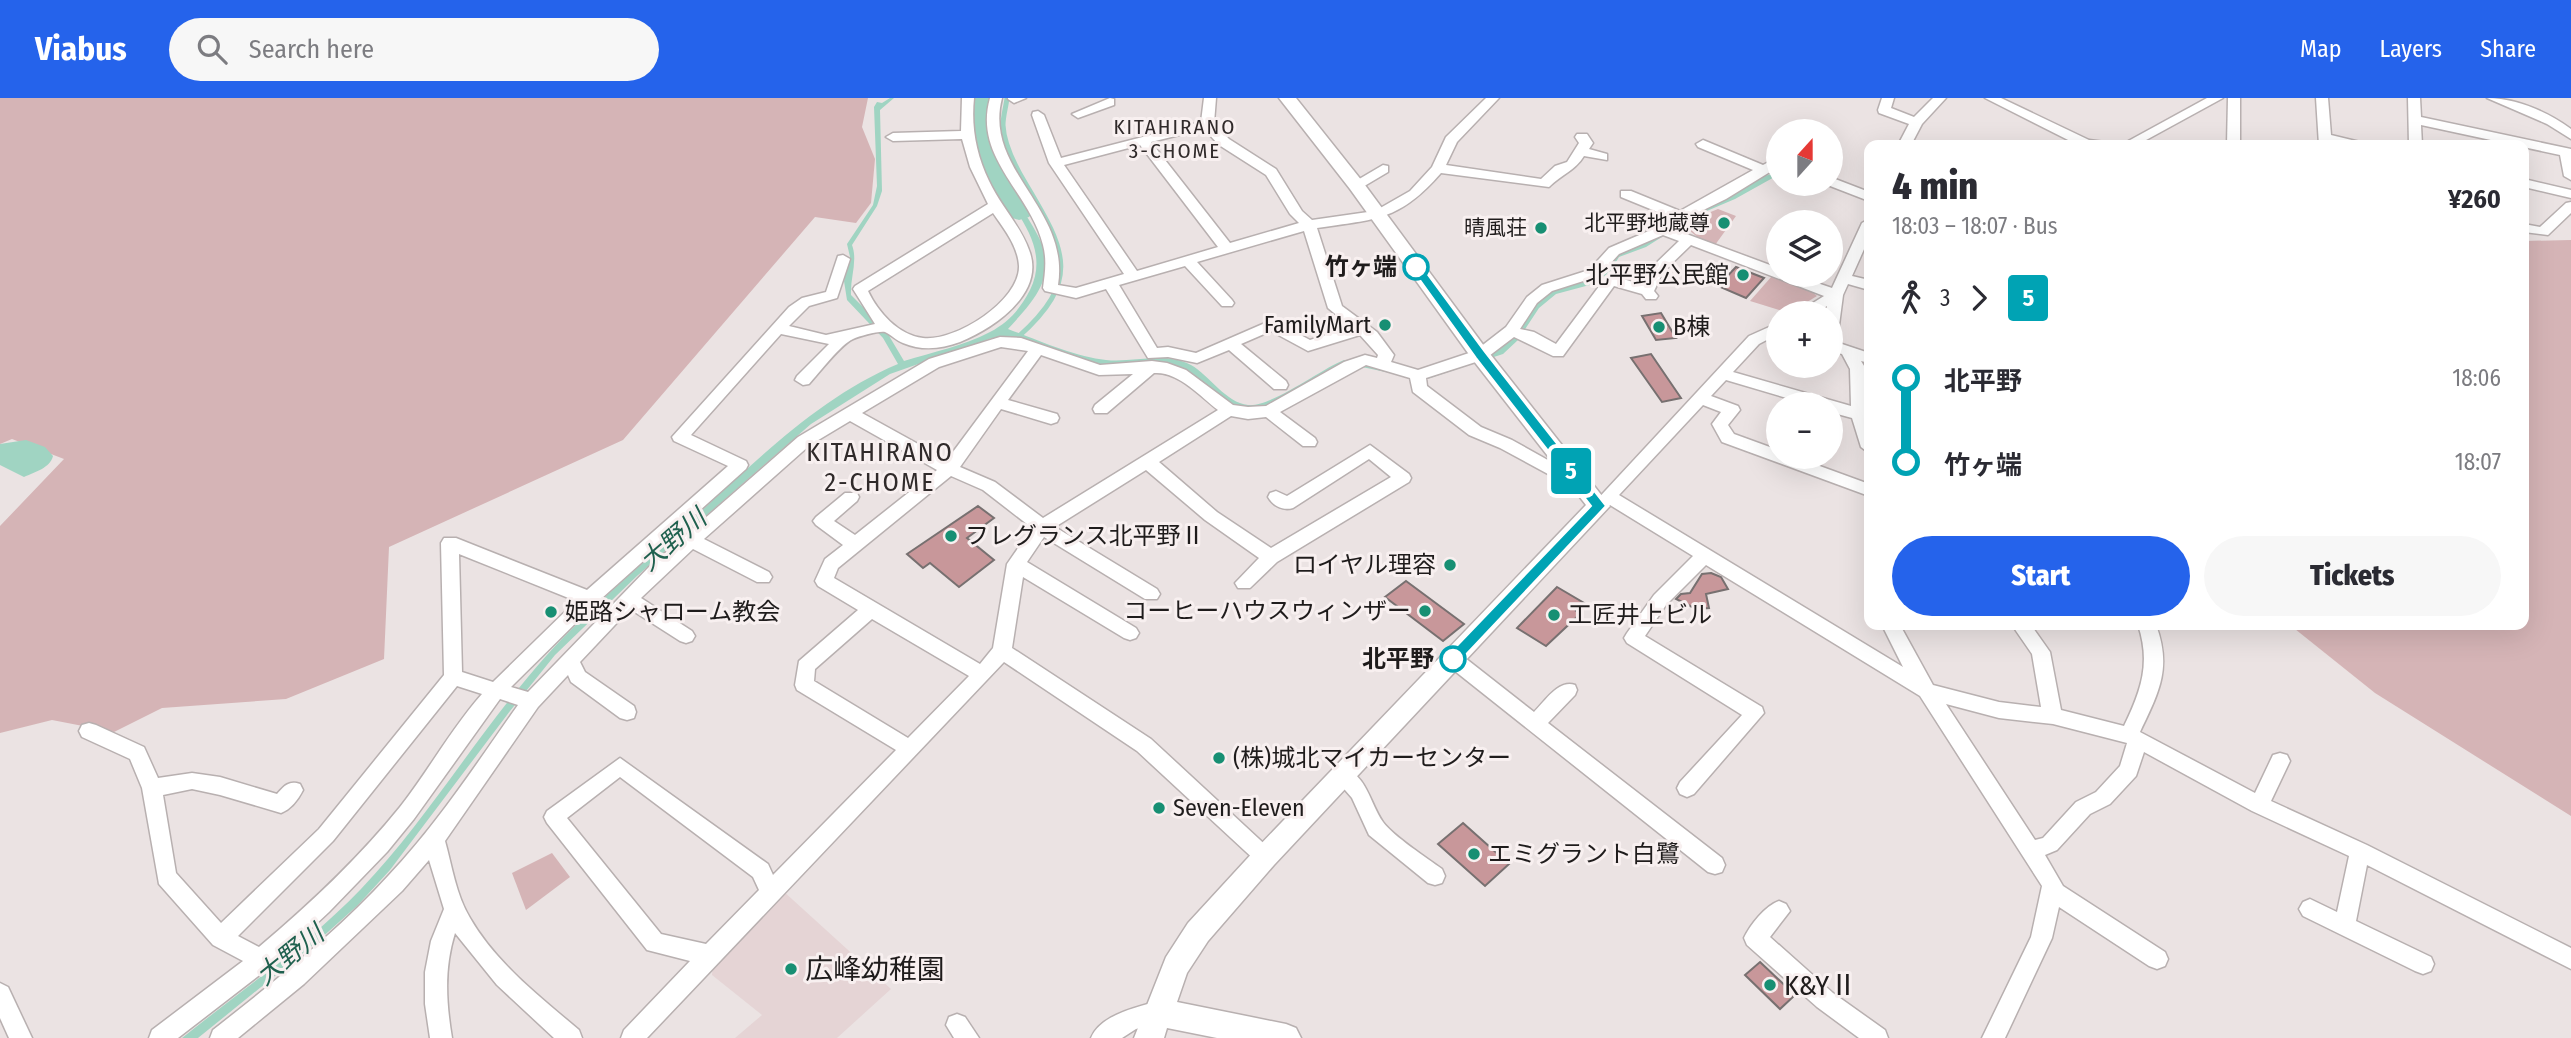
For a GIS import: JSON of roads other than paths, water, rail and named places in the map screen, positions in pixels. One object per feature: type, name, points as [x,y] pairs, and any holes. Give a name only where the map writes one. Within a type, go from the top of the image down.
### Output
[{"type":"street","points":[[221,1038],[296,977],[395,884],[434,839],[531,701],[629,599],[691,540],[804,441],[934,354],[982,327],[1008,303],[1025,278],[1024,255],[1012,229],[995,206],[983,182],[967,135],[968,98]]},
{"type":"street","points":[[996,98],[990,122],[1001,160],[1032,206],[1053,250],[1055,270],[1050,288],[1076,292],[1310,225],[1379,215],[1415,194],[1438,168],[1451,140],[1493,98]]},
{"type":"street","points":[[1210,98],[1207,124],[1224,142],[1271,172],[1297,214],[1310,225],[1335,308],[1372,336],[1386,355],[1382,365]]},
{"type":"street","points":[[1287,98],[1379,215],[1484,359],[1597,497]]},
{"type":"street","points":[[1907,140],[1916,122],[1940,98]]},
{"type":"street","points":[[1991,98],[2078,140]]},
{"type":"street","points":[[2137,140],[2217,98]]},
{"type":"street","points":[[2234,98],[2234,140]]},
{"type":"street","points":[[2322,98],[2325,140]]},
{"type":"street","points":[[2414,98],[2415,140]]},
{"type":"street","points":[[2493,98],[2552,121],[2571,135]]},
{"type":"street","points":[[1078,114],[1112,99]]},
{"type":"street","points":[[1886,104],[1916,122]]},
{"type":"street","points":[[1038,115],[1056,163],[1133,276]]},
{"type":"street","points":[[2416,120],[2510,140]]},
{"type":"street","points":[[1056,163],[1207,124]]},
{"type":"street","points":[[893,137],[967,135]]},
{"type":"street","points":[[1143,141],[1226,248]]},
{"type":"street","points":[[1438,168],[1545,184],[1560,169],[1572,165],[1581,144],[1602,156]]},
{"type":"street","points":[[1703,144],[1764,170]]},
{"type":"street","points":[[2529,144],[2566,152],[2571,176]]},
{"type":"street","points":[[1356,185],[1383,169]]},
{"type":"street","points":[[1626,194],[1680,216],[1721,196],[1764,170]]},
{"type":"street","points":[[2529,184],[2571,194]]},
{"type":"street","points":[[1843,186],[1864,195]]},
{"type":"street","points":[[995,206],[860,289],[880,328],[934,354],[1000,342],[1038,348],[1099,370],[1152,366],[1181,374],[1230,410],[1248,413],[1269,411],[1349,366],[1365,360],[1382,365],[1418,381],[1475,431],[1506,444],[1705,555],[1927,691],[1998,710],[2053,716],[2133,737],[2259,805],[2360,851],[2571,959]]},
{"type":"street","points":[[2529,229],[2543,232],[2571,206]]},
{"type":"street","points":[[1511,331],[1529,336],[1558,352],[1615,275],[1649,294],[1650,282],[1675,235],[1680,216]]},
{"type":"street","points":[[1864,234],[1843,278],[1864,284]]},
{"type":"street","points":[[1418,381],[1484,359],[1511,331],[1532,300],[1547,288],[1594,273],[1614,251],[1675,235],[1766,269]]},
{"type":"street","points":[[160,1038],[262,960],[349,881],[407,813],[495,691],[587,598],[740,465],[680,437],[767,338],[781,329],[783,321],[802,304],[832,295],[843,259]]},
{"type":"street","points":[[1188,261],[1227,303]]},
{"type":"street","points":[[1110,283],[1153,354],[1168,352],[1197,358],[1272,325],[1308,346],[1362,329]]},
{"type":"street","points":[[1815,287],[1836,295]]},
{"type":"street","points":[[1836,301],[1839,287]]},
{"type":"street","points":[[1825,301],[1836,295]]},
{"type":"street","points":[[781,329],[826,340],[880,328]]},
{"type":"street","points":[[1154,1025],[1185,950],[1265,856],[1453,659],[1597,497],[1702,398],[1755,340],[1766,334]]},
{"type":"street","points":[[803,380],[844,338]]},
{"type":"street","points":[[1230,344],[1280,385]]},
{"type":"street","points":[[1843,347],[1864,356]]},
{"type":"street","points":[[982,676],[824,581],[831,564],[949,469],[1038,348]]},
{"type":"street","points":[[1843,352],[1858,369],[1859,414],[1864,430]]},
{"type":"street","points":[[1101,408],[1152,366]]},
{"type":"street","points":[[1723,374],[1784,392]]},
{"type":"street","points":[[1702,398],[1732,410],[1720,424],[1728,438],[1766,452]]},
{"type":"street","points":[[998,403],[1051,418]]},
{"type":"street","points":[[632,1038],[708,955],[982,676],[1002,652],[1016,564],[1042,527],[1230,410]]},
{"type":"street","points":[[1843,410],[1859,414]]},
{"type":"street","points":[[1269,411],[1309,442]]},
{"type":"street","points":[[849,412],[949,469],[989,486],[1042,527],[1151,594]]},
{"type":"street","points":[[1244,583],[1271,557],[1409,481],[1370,451],[1287,504],[1276,497]]},
{"type":"street","points":[[1147,461],[1211,516],[1271,557]]},
{"type":"street","points":[[1811,469],[1864,488]]},
{"type":"street","points":[[843,499],[822,520],[854,544]]},
{"type":"street","points":[[1301,539],[1316,552]]},
{"type":"street","points":[[691,540],[763,577]]},
{"type":"street","points":[[221,938],[326,835],[453,677],[450,542],[587,598]]},
{"type":"street","points":[[1687,788],[1755,713],[1633,638],[1660,600],[1705,555]]},
{"type":"street","points":[[1016,564],[1130,633]]},
{"type":"street","points":[[629,599],[686,636]]},
{"type":"street","points":[[870,610],[806,666],[804,685],[909,748]]},
{"type":"street","points":[[1893,630],[1927,691],[2053,885],[2041,939],[1993,1038]]},
{"type":"street","points":[[2025,630],[2041,652],[2045,685],[2053,716]]},
{"type":"street","points":[[2031,852],[2050,844],[2084,808],[2103,798],[2129,770],[2133,737],[2156,674],[2156,645],[2149,630]]},
{"type":"street","points":[[1002,652],[1144,745],[1265,856]]},
{"type":"street","points":[[1453,659],[1714,865]]},
{"type":"street","points":[[570,660],[578,677],[627,712]]},
{"type":"street","points":[[453,677],[531,701]]},
{"type":"street","points":[[1535,724],[1568,690]]},
{"type":"street","points":[[89,731],[137,753],[152,788],[166,877],[221,938],[262,960]]},
{"type":"street","points":[[2259,805],[2280,761]]},
{"type":"street","points":[[708,955],[655,943],[554,817],[620,766],[761,871],[770,892]]},
{"type":"street","points":[[1342,775],[1359,792],[1376,829],[1436,876]]},
{"type":"street","points":[[152,788],[192,781],[220,786],[281,804],[293,790]]},
{"type":"street","points":[[434,839],[454,909],[495,970],[571,1038]]},
{"type":"street","points":[[2345,924],[2360,851]]},
{"type":"street","points":[[2051,890],[2157,959]]},
{"type":"street","points":[[441,1038],[435,1007],[435,974],[441,937],[454,909]]},
{"type":"street","points":[[2310,909],[2423,964]]},
{"type":"street","points":[[1779,911],[1755,938],[1825,1000],[1877,1038]]},
{"type":"street","points":[[0,993],[21,1038]]},
{"type":"street","points":[[1102,1038],[1132,1020],[1154,1025],[1286,1038]]},
{"type":"water","points":[[894,98],[880,110],[882,191],[877,206],[852,245],[854,257],[851,295],[885,329],[904,361],[959,345],[1003,324],[1022,303],[1030,290],[1036,271],[1030,235],[988,168],[981,151],[978,138],[980,98],[986,98],[986,135],[990,151],[996,166],[1037,234],[1046,260],[1042,284],[1008,329],[1057,348],[1094,358],[1117,361],[1159,358],[1180,361],[1198,370],[1232,399],[1248,405],[1269,401],[1344,360],[1412,375],[1472,361],[1550,289],[1587,279],[1613,256],[1702,207],[1726,199],[1758,178],[1766,176],[1766,182],[1695,216],[1646,247],[1619,257],[1611,270],[1597,283],[1556,294],[1539,308],[1518,340],[1503,354],[1424,380],[1362,367],[1258,410],[1239,408],[1190,373],[1101,366],[1012,338],[992,338],[890,374],[811,424],[637,576],[555,655],[390,870],[358,905],[318,941],[198,1038],[182,1038],[297,948],[361,889],[426,812],[528,677],[605,597],[787,434],[840,395],[898,364],[883,338],[847,300],[844,281],[850,257],[847,244],[873,205],[877,186],[874,107],[877,102],[882,103]]},
{"type":"water","points":[[26,440],[45,447],[53,456],[45,467],[24,477],[0,465],[0,444]]},
{"type":"waterway","name":"大野川","points":[[983,98],[980,119],[982,149],[986,160],[1019,211]]},
{"type":"waterway","points":[[1007,98],[1003,125],[1008,149],[1051,229],[1061,265],[1059,282],[1051,299],[1018,337]]},
{"type":"place","name":"北平野地蔵尊","points":[[1724,223]]},
{"type":"place","name":"晴風荘","points":[[1541,228]]},
{"type":"place","name":"竹ヶ端","points":[[1416,267]]},
{"type":"place","name":"北平野公民館","points":[[1743,275]]},
{"type":"place","name":"FamilyMart","points":[[1385,325]]},
{"type":"place","name":"B棟","points":[[1659,327]]},
{"type":"place","name":"フレグランス北平野Ⅱ","points":[[951,536]]},
{"type":"place","name":"ロイヤル理容","points":[[1450,565]]},
{"type":"place","name":"コーヒーハウスウィンザー","points":[[1425,611]]},
{"type":"place","name":"姫路シャローム教会","points":[[551,612]]},
{"type":"place","name":"工匠井上ビル","points":[[1554,615]]},
{"type":"place","name":"北平野","points":[[1453,659]]},
{"type":"place","name":"(株)城北マイカーセンター","points":[[1219,758]]},
{"type":"place","name":"Seven-Eleven","points":[[1159,808]]},
{"type":"place","name":"エミグラント白鷺","points":[[1474,854]]},
{"type":"place","name":"広峰幼稚園","points":[[791,969]]},
{"type":"place","name":"K&YⅡ","points":[[1770,985]]},
{"type":"district","name":"KITAHIRANO 3-CHOME","points":[[1175,139]]},
{"type":"district","name":"KITAHIRANO 2-CHOME","points":[[880,467]]}]
